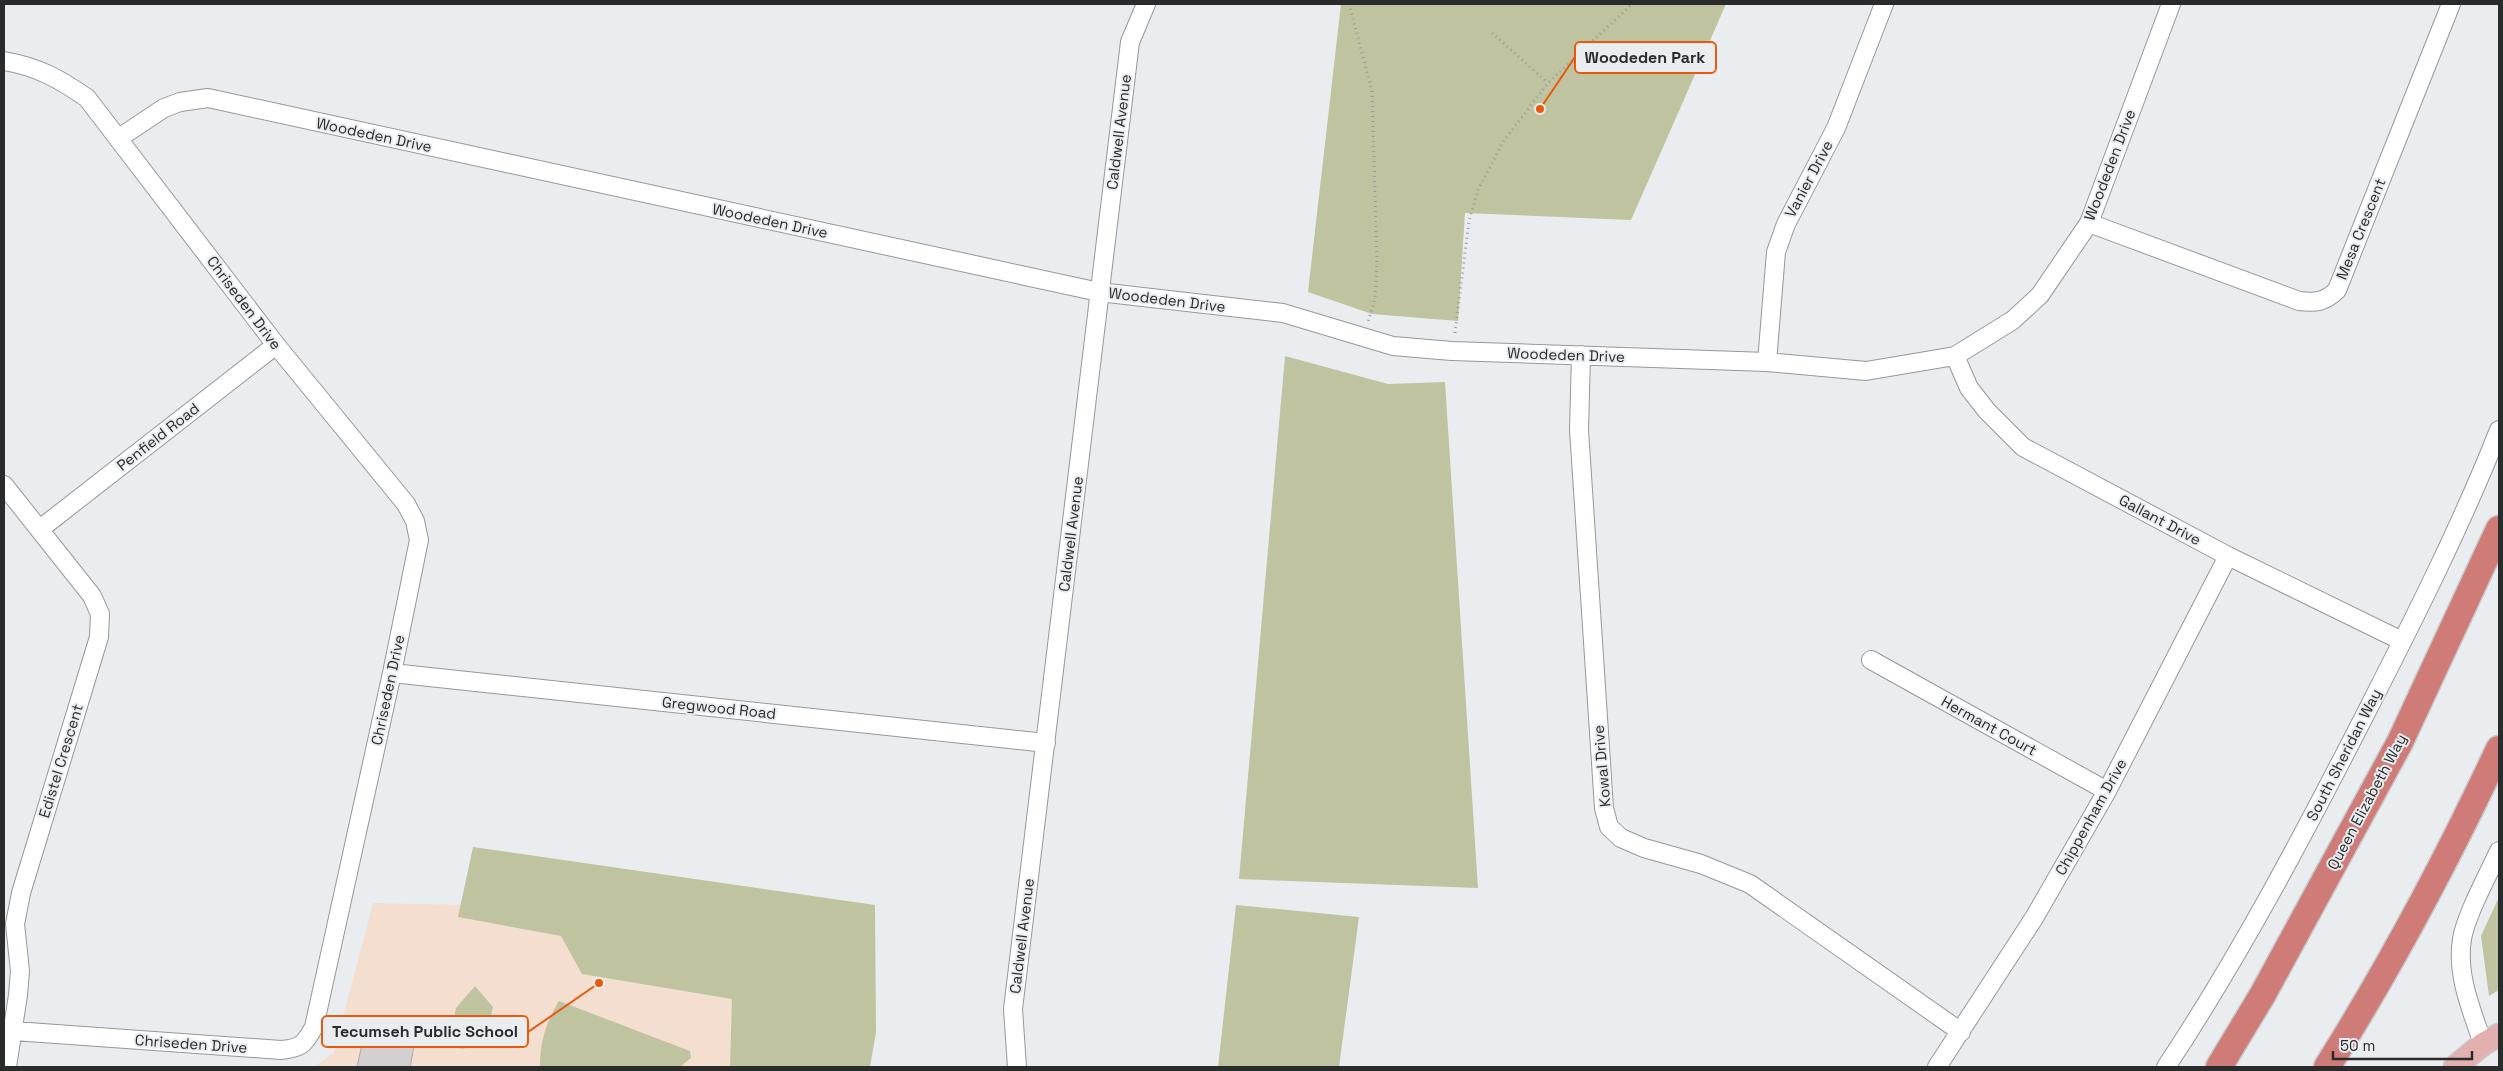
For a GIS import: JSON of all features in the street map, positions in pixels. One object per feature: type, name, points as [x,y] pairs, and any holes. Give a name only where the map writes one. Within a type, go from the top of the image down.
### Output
[{"type":"highway","name":"Queen Elizabeth Way","points":[[2219,1067],[2263,994],[2400,742],[2499,530]]},
{"type":"highway","points":[[2327,1067],[2370,996],[2467,817],[2499,748]]},
{"type":"main road","points":[[2455,1067],[2491,1039]]},
{"type":"street","name":"Caldwell Avenue","points":[[1017,1067],[1013,1009],[1130,42],[1146,4]]},
{"type":"street","name":"Vanier Drive","points":[[1768,362],[1779,245],[1786,224],[1836,128],[1884,4]]},
{"type":"street","name":"Woodeden Drive","points":[[119,138],[164,108],[180,102],[208,98],[1100,292],[1283,313],[1393,346],[1452,351],[1768,362],[1866,371],[1954,356],[2013,320],[2040,295],[2089,223],[2170,4]]},
{"type":"street","name":"Mesa Crescent","points":[[2089,223],[2300,301],[2314,303],[2328,299],[2337,290],[2451,4]]},
{"type":"street","points":[[4,62],[30,66],[59,79],[87,98],[119,138]]},
{"type":"street","name":"Chriseden Drive","points":[[14,1031],[281,1050],[298,1048],[307,1040],[314,1027],[392,673],[419,540],[415,521],[406,504],[276,345],[119,138]]},
{"type":"street","name":"Penfield Road","points":[[40,529],[276,345]]},
{"type":"street","name":"Kowal Drive","points":[[1580,355],[1579,430],[1604,808],[1609,827],[1631,843],[1701,864],[1750,884],[1960,1032]]},
{"type":"street","name":"Gallant Drive","points":[[1954,356],[1969,388],[1987,411],[2023,447],[2228,556],[2402,641]]},
{"type":"street","name":"South Sheridan Way","points":[[2166,1067],[2255,922],[2333,778],[2478,483],[2499,430]]},
{"type":"street","name":"Edistel Crescent","points":[[4,485],[92,596],[100,614],[98,637],[21,893],[15,924],[20,971],[14,1031],[7,1067]]},
{"type":"street","name":"Chippenham Drive","points":[[1937,1067],[2034,918],[2107,791],[2228,556]]},
{"type":"street","name":"Hermant Court","points":[[1870,660],[2107,791]]},
{"type":"street","name":"Gregwood Road","points":[[392,673],[1046,743]]},
{"type":"street","points":[[2491,1039],[2469,1002],[2462,971],[2462,939],[2478,896],[2499,851]]},
{"type":"path","points":[[1349,4],[1372,90],[1377,265],[1375,299],[1364,337]]},
{"type":"path","points":[[1452,351],[1469,221],[1478,190],[1504,142],[1548,83],[1632,4]]},
{"type":"path","points":[[1492,33],[1548,83]]},
{"type":"shaded area","points":[[373,903],[839,913],[854,1067],[314,1067],[334,1052]]},
{"type":"green space","points":[[1341,4],[1726,4],[1631,220],[1465,213],[1458,321],[1372,314],[1308,292]]},
{"type":"green space","points":[[1285,356],[1388,384],[1445,382],[1478,888],[1239,879]]},
{"type":"green space","points":[[473,847],[875,905],[876,1032],[870,1067],[730,1067],[732,999],[582,974],[561,936],[458,917]]},
{"type":"green space","points":[[2499,897],[2499,990],[2489,996],[2481,936]]},
{"type":"green space","points":[[1236,905],[1359,917],[1339,1067],[1218,1067]]},
{"type":"green space","points":[[475,986],[493,1007],[487,1031],[464,1049],[456,1048],[450,1041],[456,1008]]},
{"type":"green space","points":[[559,1001],[690,1051],[691,1058],[680,1067],[540,1067],[541,1049],[545,1033]]},
{"type":"building","points":[[366,1026],[416,1036],[410,1067],[357,1067]]},
{"type":"place","name":"Woodeden Park","points":[[1540,109]]},
{"type":"place","name":"Tecumseh Public School","points":[[599,983]]}]
